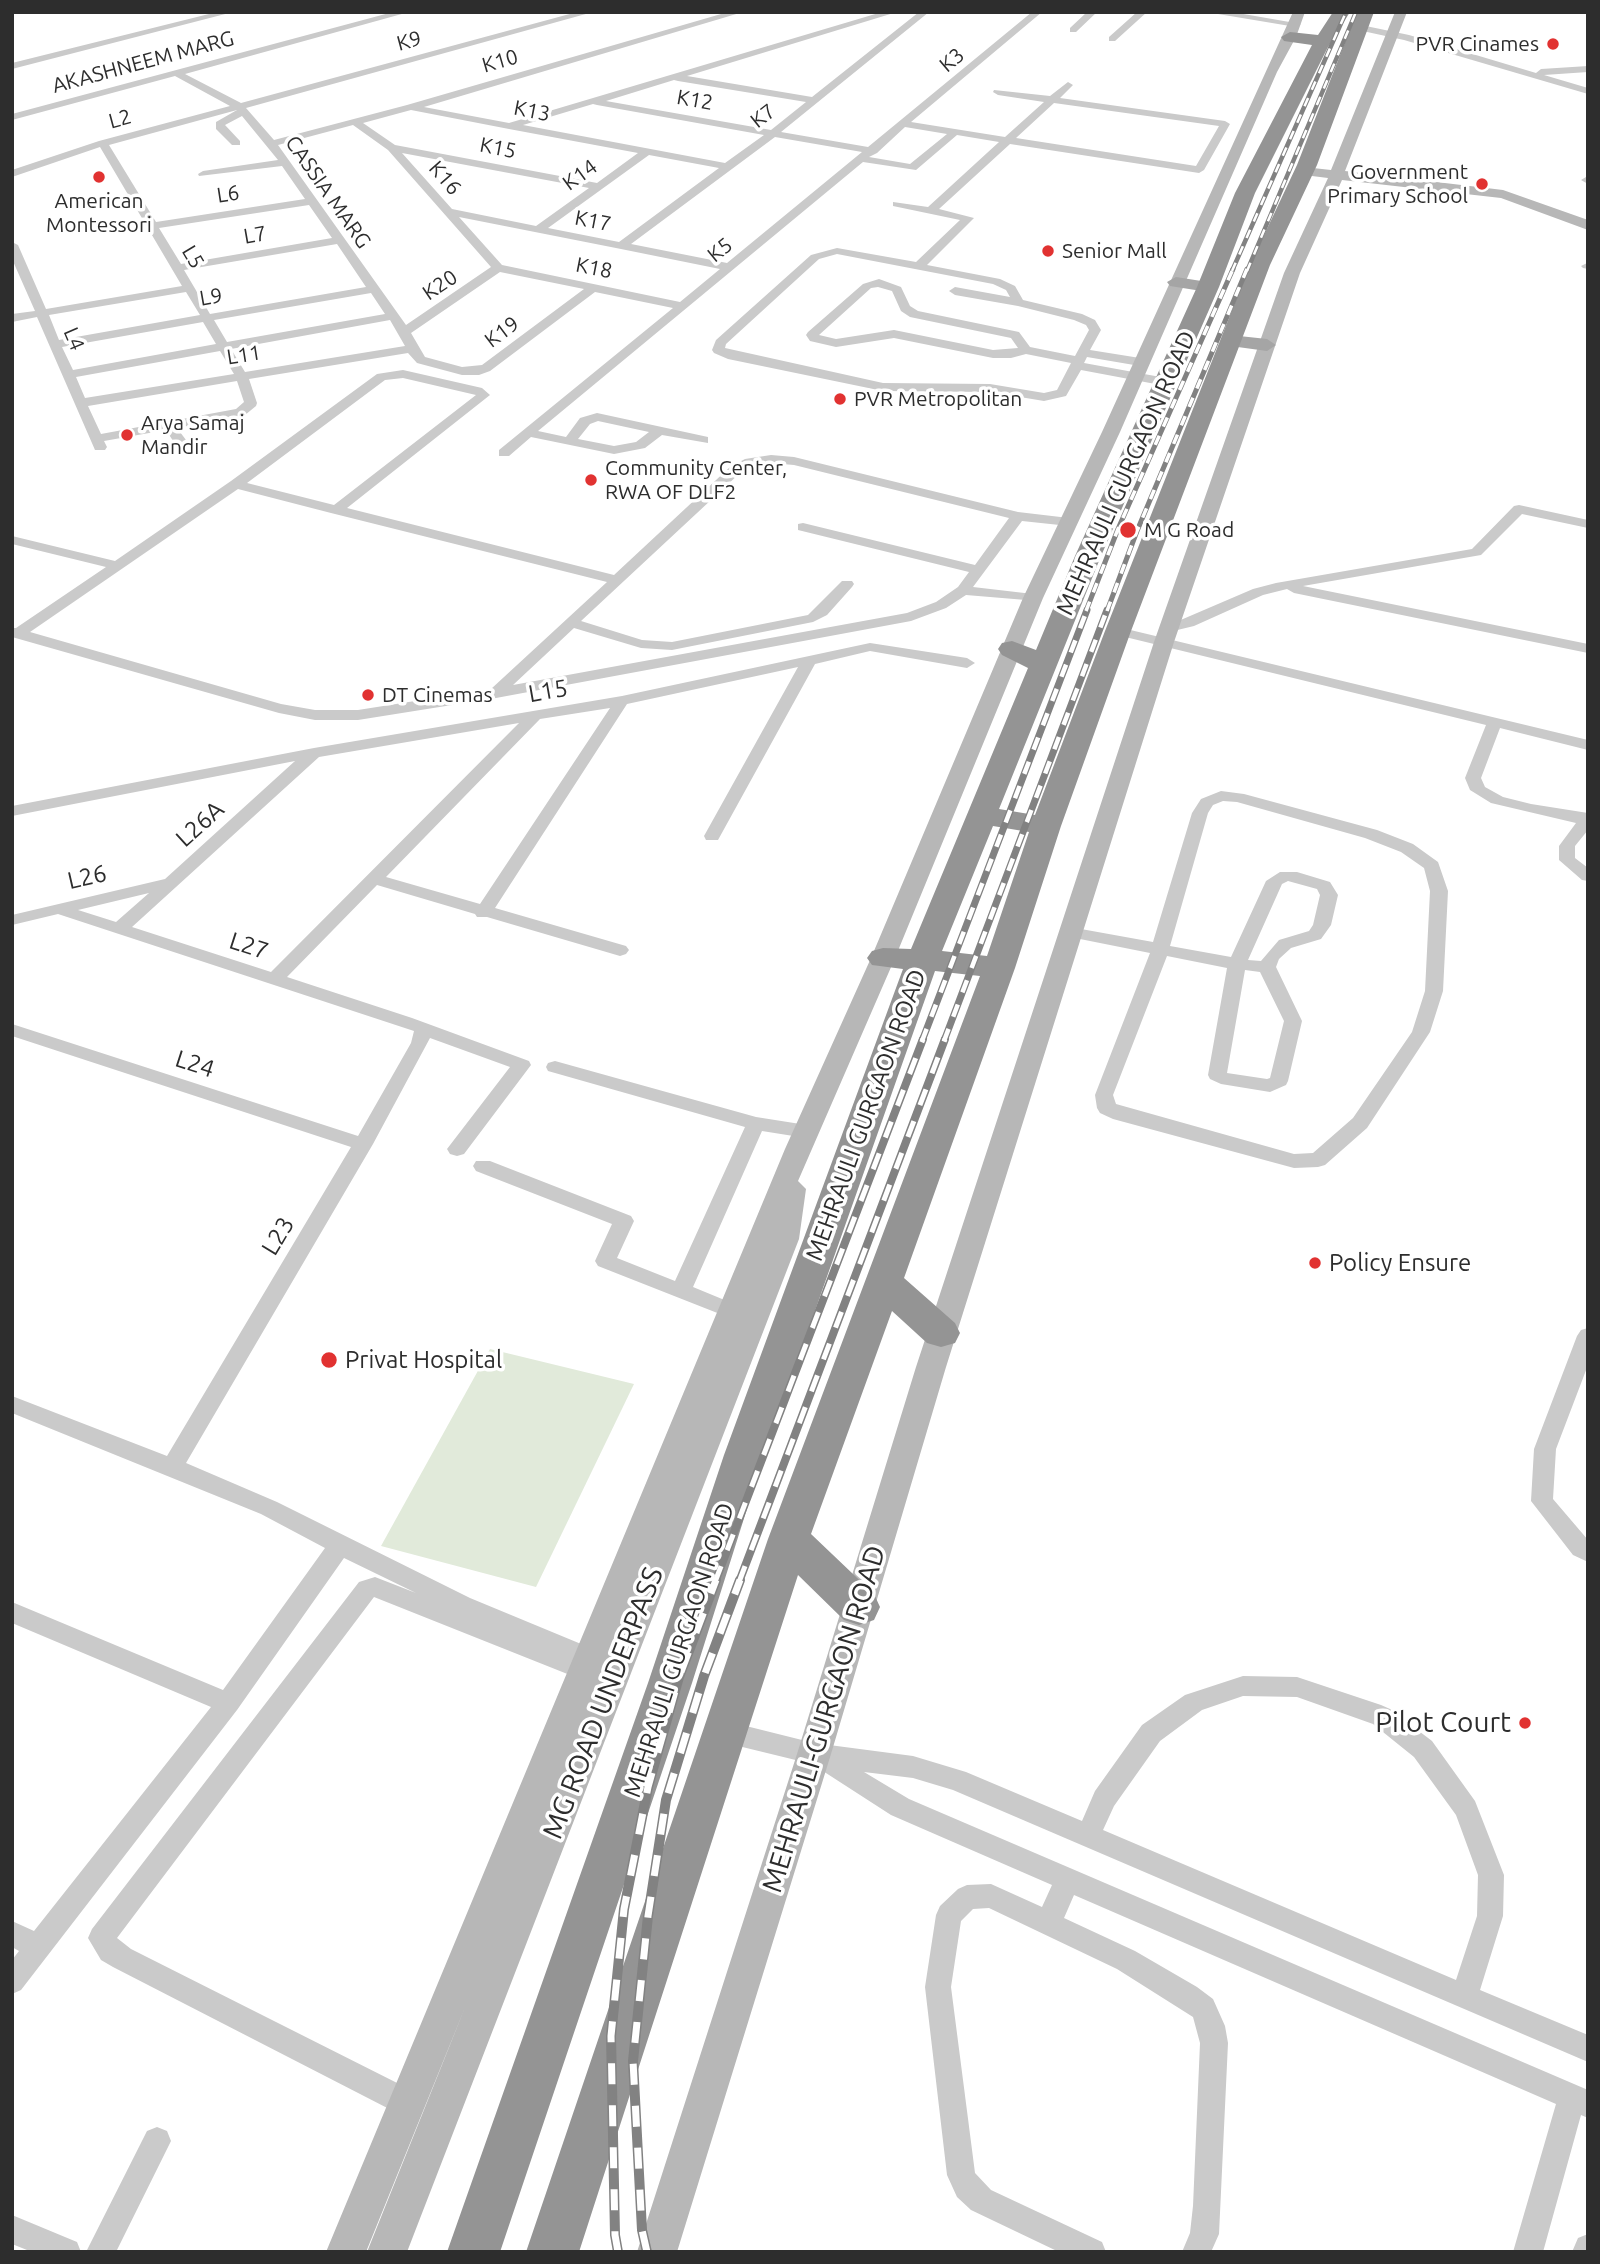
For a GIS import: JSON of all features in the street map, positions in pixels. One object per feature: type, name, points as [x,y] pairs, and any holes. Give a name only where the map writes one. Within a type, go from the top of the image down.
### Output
[{"type":"highway","name":"MEHRAULI GURGAON ROAD","points":[[473,2252],[670,1683],[744,1455],[923,959],[1043,665],[1208,287],[1245,193],[1322,41],[1342,12]]},
{"type":"highway","name":"MEHRAULI GURGAON ROAD","points":[[552,2252],[789,1539],[999,968],[1046,826],[1230,341],[1260,265],[1304,171],[1336,84],[1364,20]]},
{"type":"highway","points":[[1295,24],[1322,41]]},
{"type":"highway","points":[[1303,80],[1336,84]]},
{"type":"highway","points":[[1012,649],[1043,665]]},
{"type":"highway","points":[[982,815],[1046,826]]},
{"type":"highway","points":[[883,958],[923,959],[999,968]]},
{"type":"highway","points":[[883,1281],[942,1333]]},
{"type":"highway","points":[[789,1539],[859,1607]]},
{"type":"main road","points":[[1176,282],[1208,287]]},
{"type":"main road","points":[[1230,341],[1266,345]]},
{"type":"street","points":[[12,66],[229,12]]},
{"type":"street","name":"AKASHNEEM MARG","points":[[12,117],[405,12]]},
{"type":"street","name":"K9","points":[[242,109],[589,12]]},
{"type":"street","name":"K10","points":[[271,144],[411,107],[739,12]]},
{"type":"street","points":[[509,126],[893,12]]},
{"type":"street","name":"K7","points":[[621,246],[773,133],[925,12]]},
{"type":"street","name":"K3","points":[[890,136],[1038,12]]},
{"type":"street","points":[[1073,30],[1093,12]]},
{"type":"street","points":[[1112,39],[1143,12]]},
{"type":"street","points":[[346,2252],[802,1140],[883,958],[1034,594],[1069,522],[1270,72],[1295,24],[1210,12]]},
{"type":"street","name":"MEHRAULI-GURGAON ROAD","points":[[657,2252],[814,1754],[988,1185],[1166,635],[1292,274],[1337,174],[1401,12]]},
{"type":"street","points":[[1364,20],[1392,33],[1588,90]]},
{"type":"street","points":[[1526,73],[1588,69]]},
{"type":"street","name":"CASSIA MARG","points":[[176,73],[242,109],[285,162],[421,360]]},
{"type":"street","points":[[670,77],[814,100]]},
{"type":"street","points":[[1554,81],[1588,79]]},
{"type":"street","points":[[931,211],[1068,85]]},
{"type":"street","points":[[905,124],[1199,170],[1225,124],[998,92]]},
{"type":"street","name":"K12","points":[[593,101],[773,133],[912,168],[956,132]]},
{"type":"street","name":"K13","points":[[411,107],[728,167]]},
{"type":"street","points":[[236,143],[220,124],[242,109]]},
{"type":"street","name":"L2","points":[[12,174],[103,143],[242,109]]},
{"type":"street","name":"K16","points":[[355,122],[392,148],[498,268]]},
{"type":"street","name":"K5","points":[[503,453],[890,136]]},
{"type":"street","name":"L5","points":[[103,143],[241,375],[251,403],[240,412],[169,425]]},
{"type":"street","name":"K15","points":[[392,148],[597,186]]},
{"type":"street","name":"K14","points":[[539,229],[645,153]]},
{"type":"street","points":[[203,174],[285,162]]},
{"type":"street","points":[[1304,171],[1503,194],[1588,225]]},
{"type":"street","name":"L6","points":[[152,226],[311,201]]},
{"type":"street","points":[[897,204],[966,217],[968,221],[919,266]]},
{"type":"street","name":"K17","points":[[449,212],[729,267]]},
{"type":"street","name":"L7","points":[[177,268],[339,240]]},
{"type":"street","name":"L4","points":[[12,245],[98,443],[169,425]]},
{"type":"street","points":[[955,291],[1018,302],[1078,317],[1091,323],[1095,330],[1062,393],[1044,397],[989,388],[883,387],[728,355],[718,350],[720,343],[823,252],[837,251],[1005,285],[1011,288],[1018,302]]},
{"type":"street","name":"K18","points":[[498,268],[682,306]]},
{"type":"street","name":"K20","points":[[404,332],[498,268]]},
{"type":"street","points":[[1026,350],[1015,335],[914,314],[905,308],[897,289],[879,283],[867,286],[812,335],[814,338],[836,343],[894,334],[993,354],[1026,350],[1137,370],[1166,382]]},
{"type":"street","points":[[12,318],[189,288]]},
{"type":"street","name":"K19","points":[[421,360],[462,371],[475,372],[486,368],[594,288]]},
{"type":"street","name":"L9","points":[[56,344],[373,289]]},
{"type":"street","points":[[69,374],[392,316]]},
{"type":"street","name":"L11","points":[[81,403],[413,348]]},
{"type":"street","points":[[16,633],[236,484],[381,377],[403,374],[478,391],[484,395],[336,510]]},
{"type":"street","points":[[569,442],[585,421],[597,417],[703,440]]},
{"type":"street","points":[[169,425],[182,444]]},
{"type":"street","points":[[528,433],[599,449],[627,450],[640,445],[660,430]]},
{"type":"street","points":[[496,693],[735,470],[761,460],[794,461],[1018,516],[1069,522]]},
{"type":"street","points":[[236,484],[617,580]]},
{"type":"street","points":[[1166,635],[1258,592],[1476,552],[1490,541],[1519,509],[1588,524]]},
{"type":"street","points":[[16,633],[279,708],[315,715],[358,715],[496,693],[911,618],[941,606],[966,587],[1018,516]]},
{"type":"street","points":[[803,527],[979,570]]},
{"type":"street","points":[[12,540],[116,565]]},
{"type":"street","points":[[571,623],[641,644],[672,646],[813,618],[822,612],[847,584]]},
{"type":"street","points":[[1281,586],[1588,649]]},
{"type":"street","points":[[966,587],[1034,594]]},
{"type":"street","points":[[1118,631],[1166,635],[1588,745]]},
{"type":"street","name":"L15","points":[[12,811],[314,754],[622,701],[870,647],[967,663]]},
{"type":"street","points":[[712,836],[808,662]]},
{"type":"street","points":[[483,912],[622,701]]},
{"type":"street","points":[[274,980],[534,717]]},
{"type":"street","points":[[1495,721],[1473,778],[1478,790],[1497,800],[1529,809],[1587,819],[1567,846],[1567,860],[1588,876]]},
{"type":"street","name":"L26A","points":[[119,929],[314,754]]},
{"type":"street","points":[[1221,796],[1238,797],[1278,808],[1371,834],[1408,848],[1432,866],[1439,891],[1434,991],[1421,1032],[1360,1123],[1318,1160],[1294,1161],[1120,1114],[1107,1108],[1104,1095],[1160,950],[1200,813],[1208,802],[1221,796]]},
{"type":"street","points":[[1286,876],[1297,877],[1324,886],[1329,895],[1322,925],[1315,936],[1285,944],[1271,957],[1267,967],[1293,1021],[1279,1081],[1270,1086],[1221,1078],[1217,1075],[1237,964],[1275,881],[1286,876]]},
{"type":"street","points":[[374,879],[620,950]]},
{"type":"street","name":"L26","points":[[12,920],[172,882]]},
{"type":"street","name":"L27","points":[[59,909],[406,1022],[522,1065],[457,1149]]},
{"type":"street","points":[[1070,932],[1237,964],[1267,967]]},
{"type":"street","name":"L24","points":[[12,1030],[363,1144]]},
{"type":"street","name":"L23","points":[[172,1466],[363,1144],[421,1043],[423,1030]]},
{"type":"street","points":[[555,1066],[802,1140]]},
{"type":"street","points":[[681,1291],[755,1124]]},
{"type":"street","name":"MG ROAD UNDERPASS","points":[[387,2252],[785,1239],[802,1140]]},
{"type":"street","points":[[483,1166],[624,1221],[605,1261],[732,1311]]},
{"type":"street","points":[[1588,1336],[1545,1449],[1542,1501],[1588,1553]]},
{"type":"street","points":[[12,1404],[172,1466],[269,1508],[587,1664]]},
{"type":"street","points":[[12,1980],[228,1703],[340,1545]]},
{"type":"street","points":[[407,2103],[122,1958],[110,1951],[101,1938],[367,1589],[375,1587],[587,1664]]},
{"type":"street","points":[[12,1612],[228,1703]]},
{"type":"street","points":[[1088,1836],[1104,1799],[1151,1733],[1194,1702],[1243,1686],[1297,1687],[1381,1716],[1423,1749],[1466,1809],[1491,1875],[1490,1916],[1464,1996]]},
{"type":"street","points":[[726,1732],[814,1754],[913,1767],[946,1776],[1588,2049]]},
{"type":"street","points":[[814,1754],[900,1807],[1580,2100],[1528,2252]]},
{"type":"street","points":[[1048,1923],[1068,1880]]},
{"type":"street","points":[[1092,2252],[981,2200],[967,2187],[961,2175],[938,1987],[949,1915],[967,1897],[991,1896],[1126,1960],[1203,2008],[1211,2026],[1214,2043],[1207,2206],[1204,2234],[1196,2252]]},
{"type":"street","points":[[12,1933],[38,1947]]},
{"type":"street","points":[[100,2252],[157,2141]]},
{"type":"street","points":[[12,2229],[67,2252]]},
{"type":"green space","points":[[490,1349],[634,1384],[536,1587],[381,1546]]},
{"type":"railway","points":[[1232,271],[1346,12]]},
{"type":"railway","points":[[1247,271],[1356,12]]},
{"type":"railway","points":[[1086,611],[1118,529],[1233,269]]},
{"type":"railway","points":[[1107,611],[1137,531],[1247,269]]},
{"type":"railway","points":[[922,1041],[1087,610]]},
{"type":"railway","points":[[944,1041],[1107,610]]},
{"type":"railway","points":[[715,1582],[923,1039]]},
{"type":"railway","points":[[739,1582],[945,1039]]},
{"type":"railway","points":[[618,2252],[615,2235],[611,2036],[624,1909],[648,1787],[679,1677],[716,1580]]},
{"type":"railway","points":[[647,2252],[642,2230],[633,2061],[648,1916],[666,1800],[704,1676],[740,1580]]},
{"type":"place","name":"PVR Cinames","points":[[1553,44]]},
{"type":"place","name":"American Montessori","points":[[99,177]]},
{"type":"place","name":"Government Primary School","points":[[1482,184]]},
{"type":"place","name":"Senior Mall","points":[[1048,251]]},
{"type":"place","name":"PVR Metropolitan","points":[[840,399]]},
{"type":"place","name":"Arya Samaj Mandir","points":[[127,435]]},
{"type":"place","name":"Community Center, RWA OF DLF2","points":[[591,480]]},
{"type":"place","name":"M G Road","points":[[1128,530]]},
{"type":"place","name":"DT Cinemas","points":[[368,695]]},
{"type":"place","name":"Policy Ensure","points":[[1315,1263]]},
{"type":"place","name":"Privat Hospital","points":[[329,1360]]},
{"type":"place","name":"Pilot Court","points":[[1525,1723]]}]
